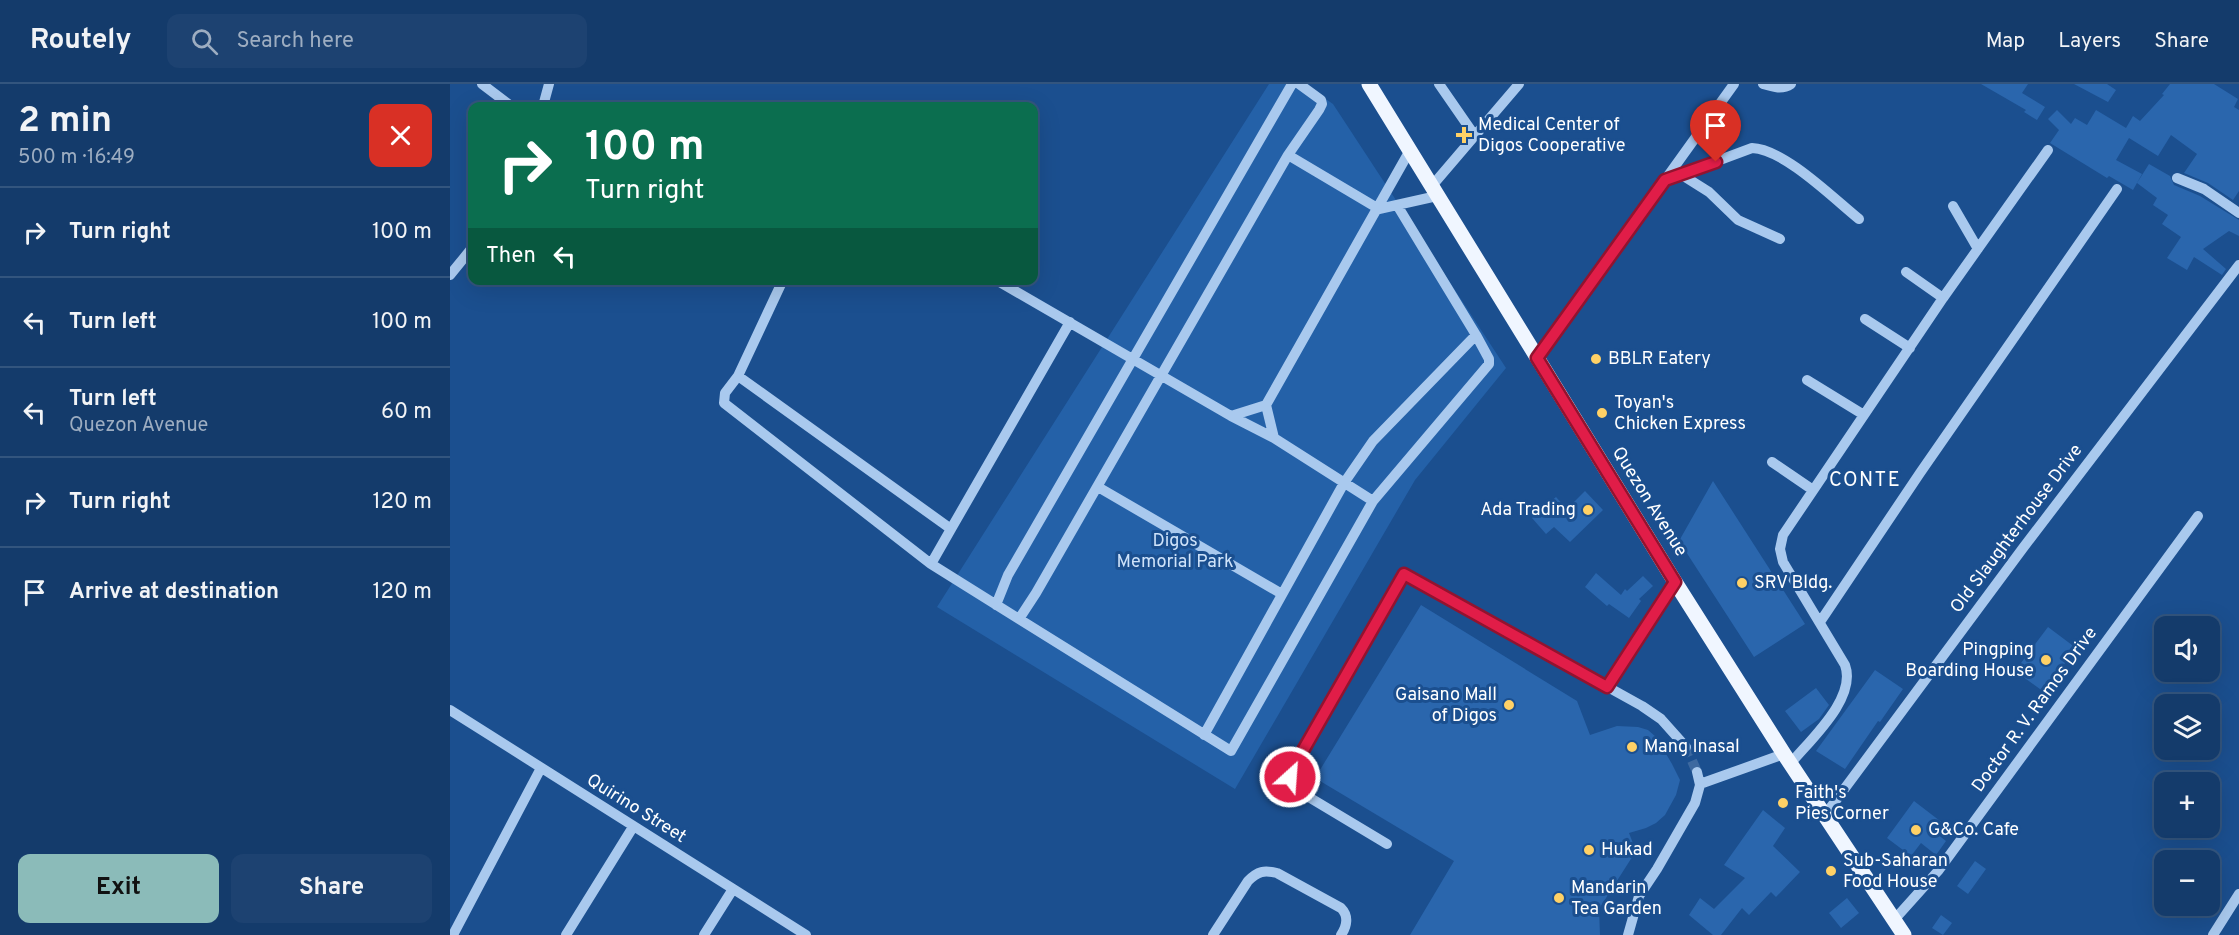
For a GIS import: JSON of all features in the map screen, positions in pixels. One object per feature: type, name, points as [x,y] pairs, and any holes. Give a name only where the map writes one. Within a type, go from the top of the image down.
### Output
[{"type":"main road","name":"Quezon Avenue","points":[[1369,84],[1675,582],[1904,935]]},
{"type":"street","points":[[482,84],[506,102]]},
{"type":"street","points":[[544,102],[549,84]]},
{"type":"street","points":[[996,604],[1008,575],[1292,84]]},
{"type":"street","points":[[1019,619],[1098,487],[1288,155],[1322,104],[1321,100],[1299,84]]},
{"type":"street","points":[[1439,84],[1474,136]]},
{"type":"street","points":[[1288,155],[1379,209],[1397,205],[1434,192],[1474,136],[1519,84]]},
{"type":"street","points":[[1537,358],[1734,84]]},
{"type":"street","points":[[1763,84],[1777,88],[1791,84]]},
{"type":"street","points":[[1665,180],[1752,148],[1762,148],[1789,162],[1859,219]]},
{"type":"street","points":[[1628,935],[1639,896],[1692,810],[1699,794],[1699,778],[1788,758],[1835,710],[1844,694],[1848,680],[1845,665],[1783,562],[1780,549],[1783,536],[1943,298],[2048,150]]},
{"type":"street","points":[[1231,416],[1266,405],[1379,209],[1409,152]]},
{"type":"street","points":[[1682,175],[1709,192],[1738,220],[1780,239]]},
{"type":"street","points":[[2177,178],[2212,193],[2239,213]]},
{"type":"street","points":[[1821,622],[1920,473],[2116,189]]},
{"type":"street","points":[[781,285],[738,376],[725,393],[724,404],[932,564],[1231,751],[1373,501],[1489,364],[1489,359],[1476,335],[1397,205]]},
{"type":"street","points":[[1953,206],[1978,249]]},
{"type":"street","points":[[451,273],[468,253]]},
{"type":"street","name":"Old Slaughterhouse Drive","points":[[1825,815],[2023,548],[2239,265]]},
{"type":"street","points":[[1906,272],[1943,298]]},
{"type":"street","points":[[1005,285],[1231,416],[1274,438],[1373,501]]},
{"type":"street","points":[[1865,319],[1910,348]]},
{"type":"street","points":[[932,564],[1070,322]]},
{"type":"street","points":[[1204,735],[1344,483],[1372,441],[1476,335]]},
{"type":"street","points":[[738,376],[951,530]]},
{"type":"street","points":[[1807,380],[1864,415]]},
{"type":"street","points":[[1266,405],[1274,438]]},
{"type":"street","points":[[1772,462],[1813,490]]},
{"type":"street","points":[[1098,487],[1282,594]]},
{"type":"street","name":"Doctor R. V. Ramos Drive","points":[[1894,920],[1938,871],[2198,516]]},
{"type":"street","points":[[1387,844],[1292,787],[1290,777],[1404,574],[1661,719],[1686,747]]},
{"type":"street","points":[[1607,687],[1675,582]]},
{"type":"street","name":"Quirino Street","points":[[452,716],[541,768],[806,935]]},
{"type":"street","points":[[454,933],[541,768]]},
{"type":"street","points":[[567,935],[633,827]]},
{"type":"street","points":[[1213,935],[1248,881],[1254,874],[1267,871],[1277,873],[1341,908],[1347,918],[1341,935]]},
{"type":"street","points":[[704,935],[733,890]]},
{"type":"street","points":[[2213,935],[2239,894]]},
{"type":"green space","name":"Digos Memorial Park","points":[[1269,84],[1304,84],[1333,104],[1506,368],[1415,480],[1235,789],[937,607]]},
{"type":"building","points":[[1981,84],[2028,84],[2022,93],[2045,107],[2037,120],[2024,112],[2026,110]]},
{"type":"building","points":[[2074,84],[2107,84],[2116,90],[2108,102]]},
{"type":"building","points":[[2170,84],[2214,84],[2238,99],[2234,107],[2239,110],[2239,191],[2233,200],[2208,183],[2184,173],[2197,154],[2171,135],[2158,156],[2129,138],[2116,160],[2142,174],[2133,190],[2109,176],[2107,178],[2050,143],[2059,130],[2048,119],[2057,110],[2071,124],[2075,118],[2087,125],[2096,110],[2126,128],[2133,116],[2140,121],[2164,95],[2162,94]]},
{"type":"building","points":[[2149,164],[2170,176],[2174,185],[2200,196],[2239,220],[2239,236],[2229,231],[2203,249],[2226,269],[2222,275],[2194,257],[2187,270],[2167,258],[2181,237],[2162,224],[2168,215],[2153,205],[2157,198],[2137,183]]},
{"type":"building","name":"SRV Bldg.","points":[[1713,481],[1805,624],[1754,657],[1679,541]]},
{"type":"building","points":[[1585,491],[1603,510],[1570,542],[1554,527],[1546,534],[1532,518],[1556,497],[1567,509]]},
{"type":"building","points":[[1596,573],[1621,595],[1625,589],[1627,591],[1643,576],[1653,586],[1639,599],[1641,601],[1629,618],[1609,604],[1607,606],[1585,587]]},
{"type":"building","points":[[1421,605],[1577,701],[1590,735],[1617,726],[1648,730],[1656,737],[1672,764],[1680,780],[1676,795],[1665,815],[1656,823],[1629,833],[1636,851],[1599,909],[1600,935],[1410,935],[1454,861],[1315,778]]},
{"type":"building","name":"Pingping Boarding House","points":[[2048,627],[2076,648],[2044,692],[2015,671]]},
{"type":"building","points":[[1875,670],[1903,689],[1845,769],[1816,751]]},
{"type":"building","points":[[1816,688],[1829,705],[1819,719],[1801,732],[1785,711]]},
{"type":"building","name":"G&Co. Cafe","points":[[1914,801],[1944,824],[1937,834],[1946,841],[1936,855],[1921,843],[1911,856],[1887,838]]},
{"type":"building","points":[[1763,810],[1785,828],[1773,846],[1800,872],[1776,897],[1771,892],[1749,915],[1742,908],[1721,935],[1713,935],[1689,915],[1700,898],[1714,909],[1745,878],[1724,865]]},
{"type":"building","points":[[1975,861],[1986,869],[1968,894],[1957,886]]},
{"type":"building","points":[[1847,898],[1859,913],[1841,928],[1829,913]]},
{"type":"building","points":[[1941,915],[1952,923],[1943,935],[1932,928]]},
{"type":"tunnel","points":[[1686,747],[1697,772]]},
{"type":"place","name":"Medical Center of Digos Cooperative","points":[[1464,135]]},
{"type":"place","name":"BBLR Eatery","points":[[1596,359]]},
{"type":"place","name":"Toyan's Chicken Express","points":[[1602,413]]},
{"type":"place","name":"Ada Trading","points":[[1588,510]]},
{"type":"place","name":"SRV Bldg.","points":[[1742,583]]},
{"type":"place","name":"Pingping Boarding House","points":[[2046,660]]},
{"type":"place","name":"Gaisano Mall of Digos","points":[[1509,705]]},
{"type":"place","name":"Mang Inasal","points":[[1632,747]]},
{"type":"place","name":"Faith's Pies Corner","points":[[1783,803]]},
{"type":"place","name":"G&Co. Cafe","points":[[1916,830]]},
{"type":"place","name":"Hukad","points":[[1589,850]]},
{"type":"place","name":"Sub-Saharan Food House","points":[[1831,871]]},
{"type":"place","name":"Mandarin Tea Garden","points":[[1559,898]]},
{"type":"district","name":"CONTE","points":[[1865,481]]},
{"type":"route","points":[[1290,777],[1404,574],[1607,687],[1675,582],[1537,358],[1665,180],[1716,162]]}]
